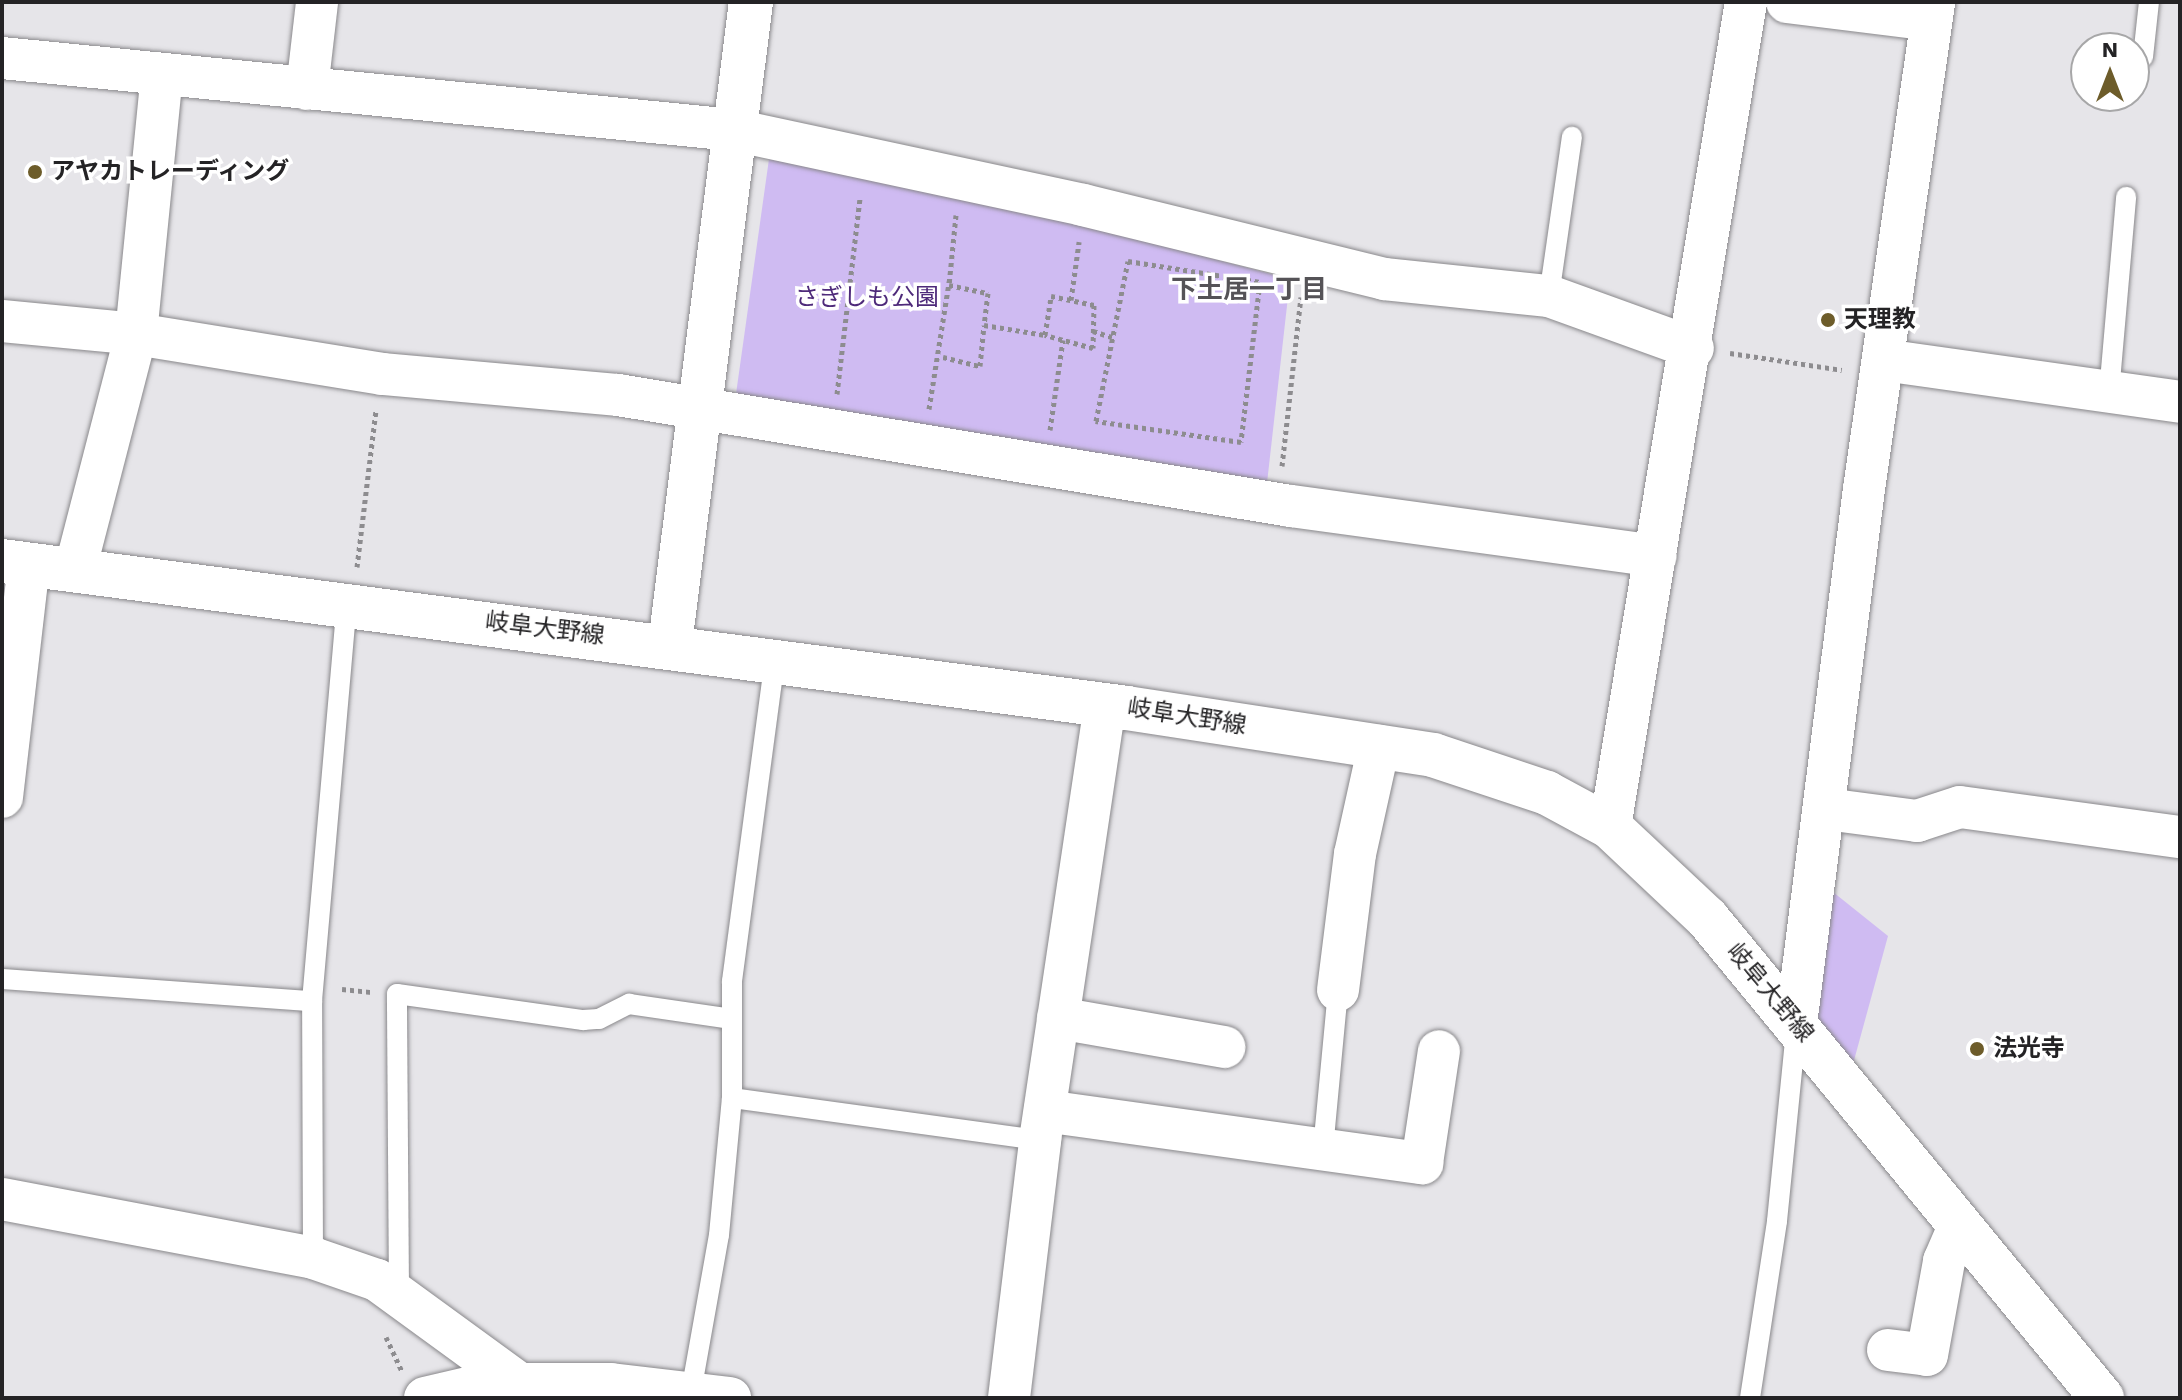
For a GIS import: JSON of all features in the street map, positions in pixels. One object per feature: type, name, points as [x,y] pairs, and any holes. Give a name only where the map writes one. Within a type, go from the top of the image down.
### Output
[{"type":"main road","points":[[670,644],[751,2]]},
{"type":"main road","name":"岐阜大野線","points":[[16,563],[670,644],[1379,746],[1495,773],[1547,793],[1610,827],[1707,918],[2102,1398]]},
{"type":"street","points":[[307,89],[317,2]]},
{"type":"street","points":[[1610,827],[1693,348],[1746,2]]},
{"type":"street","points":[[1787,2],[1933,11],[1882,368],[1796,1024]]},
{"type":"street","points":[[2,58],[734,130],[1083,205],[1384,279],[1549,296],[1693,348]]},
{"type":"street","points":[[75,570],[136,334],[162,74]]},
{"type":"street","points":[[2,321],[136,334],[383,374],[701,408],[1277,503],[1656,556]]},
{"type":"street","points":[[1882,368],[2180,402]]},
{"type":"street","points":[[2,797],[16,563]]},
{"type":"street","points":[[1009,1398],[1043,1126],[1105,705]]},
{"type":"street","points":[[1338,990],[1355,854],[1379,746]]},
{"type":"street","points":[[1826,809],[1917,821],[1960,807],[2180,837]]},
{"type":"street","points":[[1058,1018],[1224,1047]]},
{"type":"street","points":[[1043,1126],[1323,1149],[1422,1163],[1439,1051]]},
{"type":"street","points":[[2,1199],[313,1258],[399,1293],[523,1387]]},
{"type":"street","points":[[1888,1350],[1927,1355],[1944,1261],[1960,1224]]},
{"type":"street","points":[[425,1398],[523,1387],[611,1384],[710,1395]]},
{"type":"lane","points":[[2146,32],[2149,2]]},
{"type":"lane","points":[[1549,296],[1572,137]]},
{"type":"lane","points":[[2109,393],[2126,197]]},
{"type":"lane","points":[[313,1258],[312,994],[350,605]]},
{"type":"lane","points":[[710,1395],[719,1235],[732,1098],[732,981],[775,659]]},
{"type":"lane","points":[[2,979],[312,994]]},
{"type":"lane","points":[[1323,1149],[1338,990]]},
{"type":"lane","points":[[399,1293],[397,994],[583,1020],[599,1019],[629,1004],[732,1019]]},
{"type":"lane","points":[[1750,1398],[1777,1221],[1796,1024]]},
{"type":"lane","points":[[732,1098],[1043,1126]]},
{"type":"path","points":[[835,406],[862,186]]},
{"type":"path","points":[[1071,300],[1083,205]]},
{"type":"path","points":[[943,357],[980,366],[988,293],[949,285],[957,206]]},
{"type":"path","points":[[1128,261],[1260,282],[1241,442],[1096,421],[1112,337],[1128,261]]},
{"type":"path","points":[[1277,503],[1305,261]]},
{"type":"path","points":[[927,422],[950,276]]},
{"type":"path","points":[[984,325],[1045,335],[1093,348],[1094,305],[1051,296],[1045,335]]},
{"type":"path","points":[[1093,331],[1112,337]]},
{"type":"path","points":[[1045,466],[1063,340]]},
{"type":"path","points":[[1693,348],[1882,368]]},
{"type":"path","points":[[350,605],[383,374]]},
{"type":"path","points":[[312,994],[397,994]]},
{"type":"green space","name":"さぎしも公園","points":[[769,159],[1061,219],[1290,279],[1267,483],[736,394]]},
{"type":"green space","points":[[1833,892],[1888,936],[1853,1064],[1810,1013]]},
{"type":"place","name":"アヤカトレーディング","points":[[35,172]]},
{"type":"place","name":"天理教","points":[[1828,320]]},
{"type":"place","name":"法光寺","points":[[1977,1049]]},
{"type":"district","name":"下土居一丁目","points":[[1249,290]]}]
